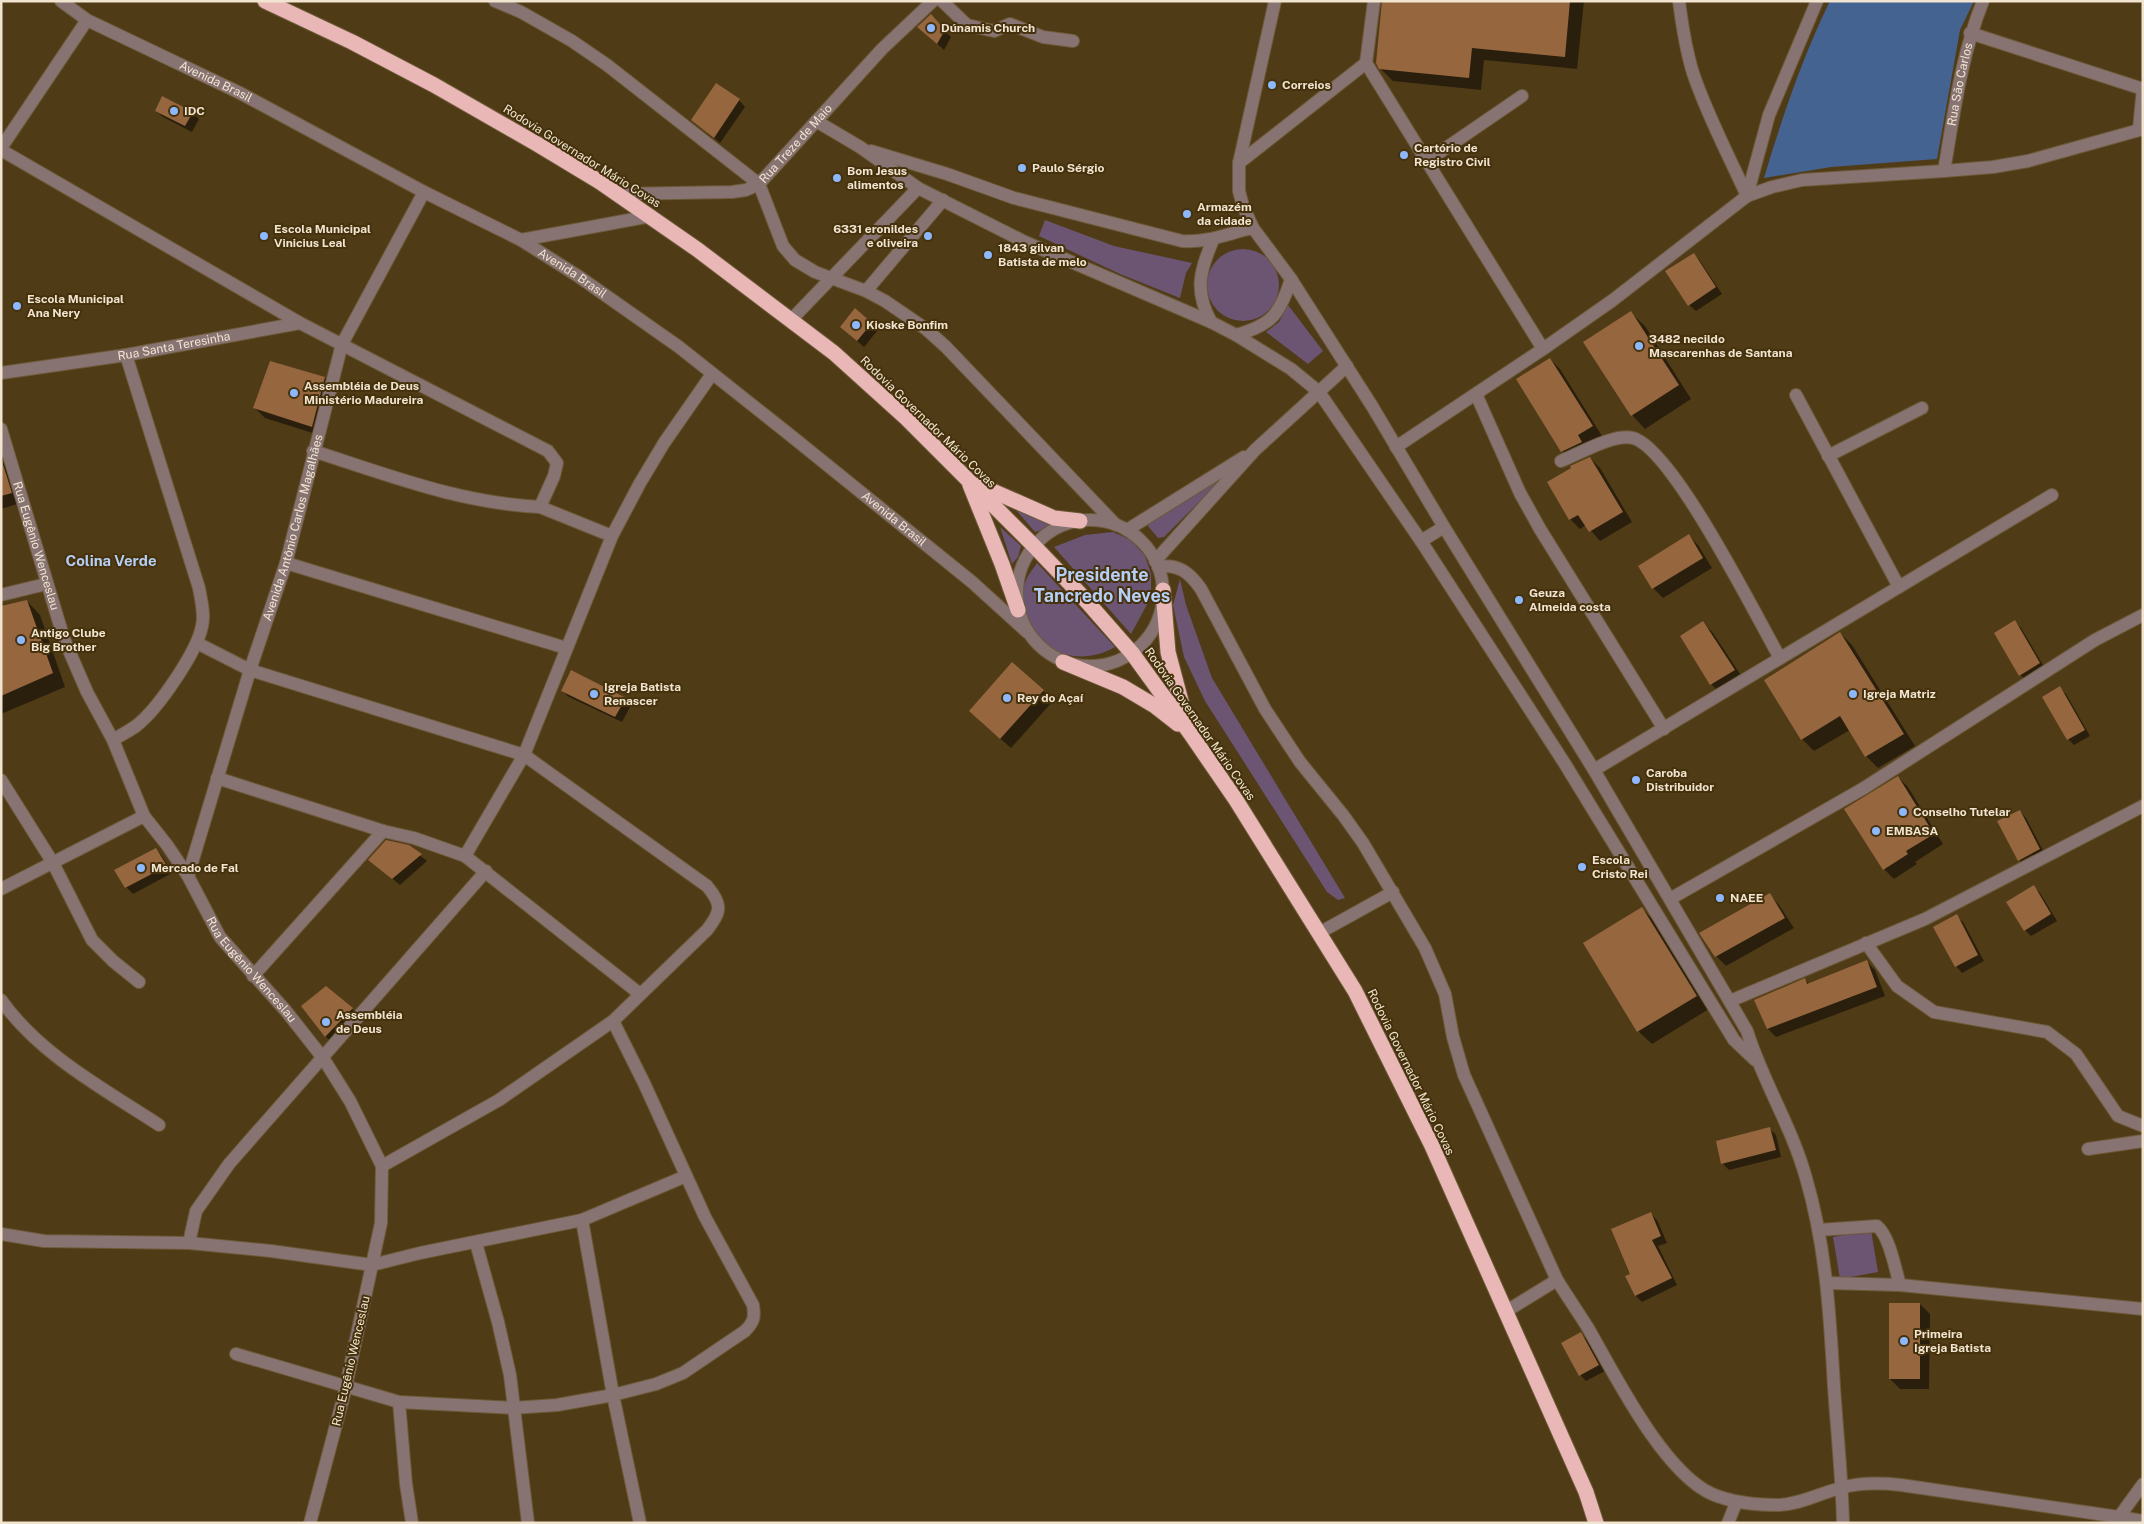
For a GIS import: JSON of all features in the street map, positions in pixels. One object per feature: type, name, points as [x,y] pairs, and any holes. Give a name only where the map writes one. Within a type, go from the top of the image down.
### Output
[{"type":"highway","name":"Rodovia Governador Mário Covas","points":[[265,1],[352,42],[434,85],[545,149],[651,216],[791,320],[841,359],[906,418],[1034,546],[1132,653],[1236,800],[1355,992],[1432,1146],[1586,1492],[1596,1523]]},
{"type":"highway","points":[[967,479],[1010,500],[1054,518],[1080,521]]},
{"type":"highway","points":[[967,479],[1002,564],[1018,610]]},
{"type":"highway","points":[[1163,590],[1168,652],[1178,695],[1190,733]]},
{"type":"highway","points":[[1064,662],[1123,687],[1155,706],[1190,733]]},
{"type":"street","name":"Avenida Brasil","points":[[61,1],[88,20],[240,93],[424,192],[521,240],[635,316],[712,374],[972,582],[1027,632]]},
{"type":"street","points":[[495,1],[521,12],[572,41],[607,65],[758,184],[783,246],[803,265],[815,272],[831,276],[866,291],[903,312],[926,329],[946,347],[1122,528],[1144,544],[1157,564],[1163,590],[1160,614],[1149,636],[1132,653],[1111,663],[1087,666],[1064,662],[1043,650],[1027,632],[1018,610],[1017,587],[1022,565],[1034,546],[1057,528],[1080,521],[1099,520],[1122,528],[1255,450]]},
{"type":"street","name":"Rua Treze de Maio","points":[[617,194],[732,192],[746,190],[758,184],[882,49],[933,1]]},
{"type":"street","points":[[942,1],[967,26],[994,31],[1010,24],[1043,37],[1073,41]]},
{"type":"street","points":[[1275,1],[1239,163],[1239,190],[1243,206],[1254,228],[1291,279],[1347,366],[1594,770],[1747,1031],[1756,1061],[1790,1132],[1806,1177],[1819,1230],[1828,1283],[1843,1523]]},
{"type":"street","points":[[1374,1],[1366,63],[1544,349]]},
{"type":"street","points":[[1679,1],[1693,73],[1748,196]]},
{"type":"street","points":[[1748,196],[1769,115],[1817,1]]},
{"type":"street","name":"Rua São Carlos","points":[[1944,171],[1960,74],[1970,33],[1983,1]]},
{"type":"street","points":[[88,20],[1,149],[300,323],[548,451],[557,463],[554,476],[540,507]]},
{"type":"street","points":[[1396,447],[1544,349],[1613,300],[1748,196],[1772,187],[1802,180],[1944,171],[2028,161],[2141,129],[2143,88],[1970,33]]},
{"type":"street","points":[[1239,163],[1366,63]]},
{"type":"street","points":[[1427,161],[1522,96]]},
{"type":"street","points":[[816,121],[860,147],[918,188],[1025,242],[1236,334],[1291,369],[1319,392],[1421,541],[1565,764],[1734,1040],[1756,1061]]},
{"type":"street","points":[[860,147],[1014,198],[1182,241],[1198,242],[1213,240],[1254,228]]},
{"type":"street","points":[[791,320],[831,276],[918,188]]},
{"type":"street","name":"Avenida Antônio Carlos Magalhães","points":[[188,876],[250,670],[286,564],[313,451],[342,344],[424,192]]},
{"type":"street","points":[[866,291],[943,200]]},
{"type":"street","points":[[521,240],[651,216]]},
{"type":"street","points":[[1210,322],[1204,308],[1200,281],[1203,263],[1213,240]]},
{"type":"street","points":[[1236,334],[1256,329],[1269,322],[1277,313],[1291,279]]},
{"type":"street","name":"Rua Santa Teresinha","points":[[1,373],[126,355],[300,323]]},
{"type":"street","points":[[113,740],[136,726],[152,711],[198,643],[203,624],[200,588],[126,355]]},
{"type":"street","points":[[1157,564],[1255,450],[1347,366]]},
{"type":"street","points":[[465,856],[524,755],[612,536],[654,459],[712,374]]},
{"type":"street","points":[[1476,394],[1517,486],[1536,522],[1664,729]]},
{"type":"street","points":[[1796,395],[1899,587]]},
{"type":"street","points":[[1828,456],[1922,408]]},
{"type":"street","name":"Rua Eugênio Wenceslau","points":[[1,429],[5,458],[64,639],[87,692],[113,740],[144,816],[188,876],[220,937],[286,1011],[322,1058],[350,1101],[382,1166],[381,1223],[346,1387],[310,1523]]},
{"type":"street","points":[[1561,461],[1616,438],[1632,438],[1644,444],[1657,455],[1680,484],[1708,530],[1780,658]]},
{"type":"street","points":[[313,451],[467,498],[492,503],[540,507],[612,536]]},
{"type":"street","points":[[1594,770],[2052,495]]},
{"type":"street","points":[[1421,541],[1444,527]]},
{"type":"street","points":[[286,564],[566,648]]},
{"type":"street","points":[[1157,564],[1179,567],[1192,576],[1265,709],[1300,762],[1343,815],[1393,892],[1437,973],[1445,994],[1453,1037],[1464,1075],[1557,1280],[1587,1326],[1637,1412],[1670,1460],[1690,1480],[1710,1493],[1736,1503],[1780,1505],[1807,1500],[1842,1487],[1877,1483],[2143,1521]]},
{"type":"street","points":[[1,594],[46,584]]},
{"type":"street","points":[[1670,899],[1864,788],[2095,640],[2143,615]]},
{"type":"street","points":[[198,643],[250,670],[524,755],[707,886],[719,904],[717,916],[707,930],[613,1021],[499,1100],[382,1166]]},
{"type":"street","points":[[217,778],[383,831],[414,838],[465,856],[640,994]]},
{"type":"street","points":[[1,780],[53,863],[92,940],[113,961],[139,982]]},
{"type":"street","points":[[1730,1000],[1925,919],[2143,806]]},
{"type":"street","points":[[1,889],[144,816]]},
{"type":"street","points":[[253,976],[383,831]]},
{"type":"street","points":[[1619,851],[1640,848]]},
{"type":"street","points":[[189,1243],[196,1210],[207,1192],[229,1164],[486,871]]},
{"type":"street","points":[[1319,933],[1393,892]]},
{"type":"street","points":[[1866,944],[1897,986],[1934,1012],[2047,1032],[2076,1054],[2118,1116],[2143,1126]]},
{"type":"street","points":[[1,1000],[12,1016],[58,1058],[159,1125]]},
{"type":"street","points":[[236,1354],[399,1402],[513,1408],[557,1405],[613,1396],[656,1384],[683,1373],[745,1331],[752,1324],[755,1317],[753,1305],[705,1218],[644,1083],[613,1021]]},
{"type":"street","points":[[2088,1149],[2143,1141]]},
{"type":"street","points":[[1,1234],[44,1241],[189,1243],[271,1251],[372,1266],[420,1253],[582,1220],[686,1176]]},
{"type":"street","points":[[582,1220],[613,1396],[640,1523]]},
{"type":"street","points":[[1819,1230],[1877,1226],[1882,1230],[1886,1240],[1900,1285]]},
{"type":"street","points":[[476,1243],[510,1375],[528,1523]]},
{"type":"street","points":[[1505,1312],[1557,1280]]},
{"type":"street","points":[[1828,1283],[1900,1285],[2143,1309]]},
{"type":"street","points":[[399,1402],[406,1484],[412,1523]]},
{"type":"street","points":[[2119,1517],[2143,1484]]},
{"type":"street","points":[[1728,1523],[1736,1503]]},
{"type":"shaded area","points":[[1045,220],[1114,246],[1192,263],[1186,273],[1180,298],[1120,274],[1039,236]]},
{"type":"shaded area","points":[[1243,249],[1257,252],[1269,259],[1276,271],[1279,285],[1276,299],[1269,311],[1257,318],[1243,321],[1229,318],[1217,311],[1210,299],[1207,285],[1210,271],[1217,259],[1229,252]]},
{"type":"shaded area","points":[[1288,305],[1323,351],[1308,364],[1266,332],[1279,322]]},
{"type":"shaded area","points":[[1224,477],[1164,537],[1158,538],[1148,526],[1149,522]]},
{"type":"shaded area","points":[[1016,510],[1052,523],[1045,529],[1035,532]]},
{"type":"shaded area","points":[[1000,527],[1021,546],[1018,557],[1012,564]]},
{"type":"shaded area","points":[[1113,532],[1131,540],[1145,556],[1151,574],[1151,597],[1131,634],[1054,547],[1085,535]]},
{"type":"shaded area","points":[[1037,563],[1115,647],[1103,653],[1090,656],[1070,656],[1053,650],[1044,644],[1030,626],[1023,604],[1025,583]]},
{"type":"shaded area","points":[[1180,579],[1186,605],[1212,678],[1345,898],[1338,900],[1327,892],[1205,701],[1184,657],[1173,605]]},
{"type":"shaded area","points":[[1871,1230],[1878,1272],[1840,1279],[1833,1237]]},
{"type":"water","points":[[1830,1],[1974,1],[1960,30],[1937,159],[1831,167],[1764,178],[1793,88],[1810,44]]},
{"type":"building","points":[[1382,1],[1570,1],[1565,57],[1472,48],[1469,78],[1379,69],[1376,63]]},
{"type":"building","name":"Dúnamis Church","points":[[931,14],[945,30],[937,44],[917,27]]},
{"type":"building","points":[[716,83],[740,99],[714,138],[691,120]]},
{"type":"building","name":"IDC","points":[[162,96],[193,112],[185,126],[155,111]]},
{"type":"building","points":[[1694,253],[1716,287],[1688,306],[1665,271]]},
{"type":"building","name":"Kioske Bonfim","points":[[855,308],[872,323],[857,341],[840,327]]},
{"type":"building","points":[[1631,311],[1679,385],[1631,416],[1583,342]]},
{"type":"building","points":[[1550,358],[1593,426],[1578,435],[1582,442],[1561,452],[1516,379]]},
{"type":"building","name":"Assembléia de Deus Ministério Madureira","points":[[270,361],[325,377],[312,427],[253,408]]},
{"type":"building","points":[[1590,457],[1623,512],[1589,532],[1578,515],[1569,520],[1547,482],[1571,468],[1570,466]]},
{"type":"building","points":[[1,458],[12,493],[1,496]]},
{"type":"building","points":[[1689,534],[1703,558],[1652,589],[1638,566]]},
{"type":"building","name":"Antigo Clube Big Brother","points":[[27,600],[53,673],[1,696],[1,606]]},
{"type":"building","points":[[2015,620],[2040,663],[2019,676],[1994,633]]},
{"type":"building","points":[[1703,621],[1735,670],[1710,685],[1680,636]]},
{"type":"building","name":"Igreja Matriz","points":[[1840,632],[1904,734],[1865,757],[1840,716],[1801,740],[1764,680]]},
{"type":"building","points":[[1012,662],[1044,690],[1000,739],[969,711]]},
{"type":"building","name":"Igreja Batista Renascer","points":[[571,670],[626,698],[615,717],[561,691]]},
{"type":"building","points":[[2060,686],[2085,730],[2067,740],[2042,697]]},
{"type":"building","points":[[1898,776],[1934,834],[1906,851],[1908,854],[1883,870],[1844,809]]},
{"type":"building","points":[[2020,810],[2040,849],[2018,861],[1997,821]]},
{"type":"building","points":[[386,840],[409,845],[422,854],[392,879],[368,860]]},
{"type":"building","name":"Mercado de Fal","points":[[156,848],[167,866],[125,888],[114,870]]},
{"type":"building","points":[[2034,885],[2051,914],[2024,931],[2006,902]]},
{"type":"building","points":[[1770,893],[1785,918],[1715,957],[1699,933]]},
{"type":"building","points":[[1642,907],[1697,996],[1637,1032],[1583,943]]},
{"type":"building","points":[[1957,914],[1978,955],[1955,967],[1933,927]]},
{"type":"building","points":[[1867,960],[1877,987],[1767,1029],[1754,1000],[1805,978],[1807,984]]},
{"type":"building","name":"Assembléia de Deus","points":[[326,986],[353,1008],[325,1037],[301,1006]]},
{"type":"building","points":[[1770,1127],[1776,1150],[1721,1164],[1716,1141]]},
{"type":"building","points":[[1651,1212],[1661,1236],[1652,1240],[1672,1278],[1635,1296],[1625,1276],[1630,1274],[1611,1229]]},
{"type":"building","name":"Primeira Igreja Batista","points":[[1889,1303],[1920,1303],[1920,1379],[1889,1379]]},
{"type":"building","points":[[1581,1332],[1599,1365],[1579,1376],[1561,1343]]},
{"type":"place","name":"Dúnamis Church","points":[[931,28]]},
{"type":"place","name":"Correios","points":[[1272,85]]},
{"type":"place","name":"IDC","points":[[174,111]]},
{"type":"place","name":"Cartório de Registro Civil","points":[[1404,155]]},
{"type":"place","name":"Paulo Sérgio","points":[[1022,168]]},
{"type":"place","name":"Bom Jesus alimentos","points":[[837,178]]},
{"type":"place","name":"Armazém da cidade","points":[[1187,214]]},
{"type":"place","name":"Escola Municipal Vinicius Leal","points":[[264,236]]},
{"type":"place","name":"6331 eronildes e oliveira","points":[[928,236]]},
{"type":"place","name":"1843 gilvan Batista de melo","points":[[988,255]]},
{"type":"place","name":"Escola Municipal Ana Nery","points":[[17,306]]},
{"type":"place","name":"Kioske Bonfim","points":[[856,325]]},
{"type":"place","name":"3482 necildo Mascarenhas de Santana","points":[[1639,346]]},
{"type":"place","name":"Assembléia de Deus Ministério Madureira","points":[[294,393]]},
{"type":"place","name":"Geuza Almeida costa","points":[[1519,600]]},
{"type":"place","name":"Antigo Clube Big Brother","points":[[21,640]]},
{"type":"place","name":"Igreja Batista Renascer","points":[[594,694]]},
{"type":"place","name":"Igreja Matriz","points":[[1853,694]]},
{"type":"place","name":"Rey do Açaí","points":[[1007,698]]},
{"type":"place","name":"Caroba Distribuidor","points":[[1636,780]]},
{"type":"place","name":"Conselho Tutelar","points":[[1903,812]]},
{"type":"place","name":"EMBASA","points":[[1876,831]]},
{"type":"place","name":"Escola Cristo Rei","points":[[1582,867]]},
{"type":"place","name":"Mercado de Fal","points":[[141,868]]},
{"type":"place","name":"NAEE","points":[[1720,898]]},
{"type":"place","name":"Assembléia de Deus","points":[[326,1022]]},
{"type":"place","name":"Primeira Igreja Batista","points":[[1904,1341]]},
{"type":"district","name":"Colina Verde","points":[[111,561]]},
{"type":"district","name":"Presidente Tancredo Neves","points":[[1102,585]]}]
